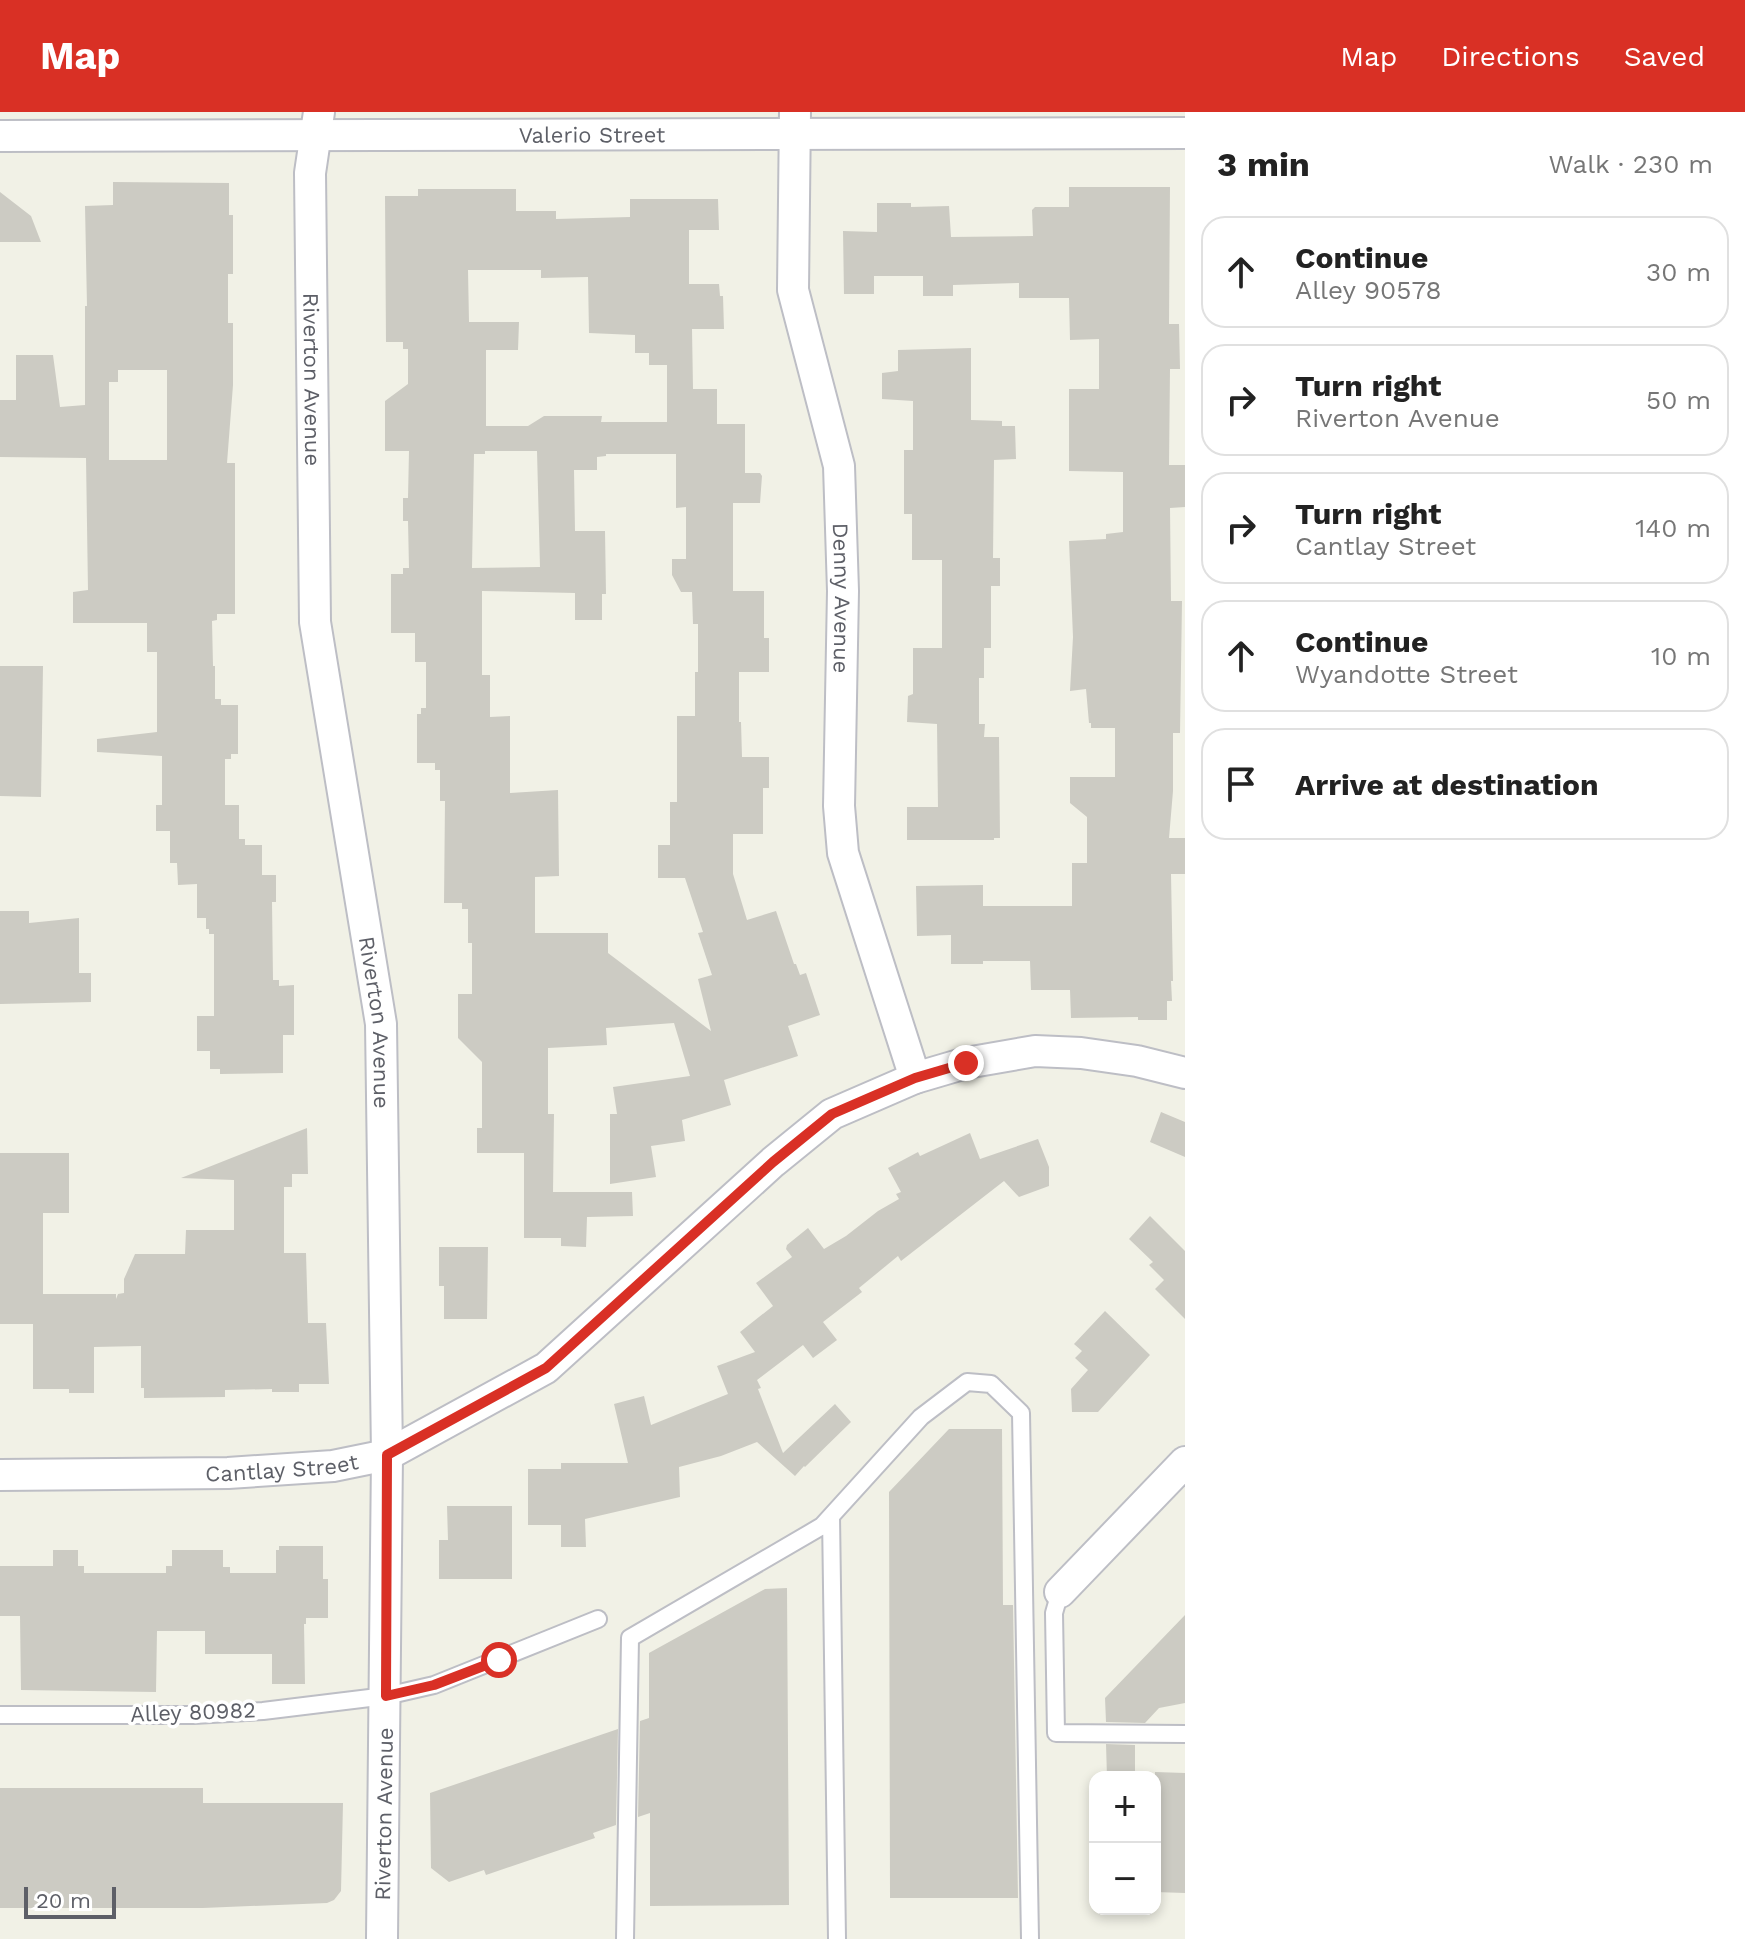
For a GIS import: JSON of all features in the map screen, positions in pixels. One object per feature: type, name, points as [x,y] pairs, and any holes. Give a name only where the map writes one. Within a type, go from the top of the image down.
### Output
[{"type":"street","name":"Valerio Street","points":[[0,136],[317,123],[795,123],[1185,133]]},
{"type":"street","name":"Riverton Avenue","points":[[317,123],[310,173],[315,622],[381,1024],[387,1455],[382,1939]]},
{"type":"street","name":"Denny Avenue","points":[[795,123],[793,290],[839,466],[843,591],[839,806],[843,853],[915,1078]]},
{"type":"street","name":"Cantlay Street","points":[[0,1475],[228,1473],[333,1466],[387,1455],[546,1368],[773,1162],[832,1114],[915,1078],[966,1063],[1035,1051],[1081,1053],[1137,1061],[1185,1073]]},
{"type":"street","points":[[1060,1592],[1185,1462]]},
{"type":"lane","points":[[625,1939],[630,1638],[822,1526],[921,1417],[967,1382],[991,1384],[1021,1413],[1030,1939]]},
{"type":"lane","points":[[831,1516],[837,1939]]},
{"type":"lane","points":[[1060,1592],[1054,1613],[1056,1733],[1185,1734]]},
{"type":"lane","name":"Alley 80982","points":[[0,1715],[194,1715],[263,1711],[386,1696],[434,1685],[598,1619]]},
{"type":"building","points":[[113,182],[229,183],[229,215],[233,215],[233,274],[228,274],[228,323],[233,323],[233,385],[227,463],[235,463],[235,614],[217,614],[217,620],[212,621],[215,699],[221,699],[221,705],[238,705],[238,754],[231,754],[231,759],[225,759],[225,805],[239,805],[239,839],[245,839],[245,845],[262,845],[262,875],[276,875],[276,902],[272,902],[273,980],[279,980],[279,986],[294,985],[294,1035],[283,1035],[283,1073],[220,1074],[220,1069],[210,1069],[210,1051],[197,1051],[197,1016],[214,1016],[214,934],[209,934],[209,929],[206,929],[206,918],[197,918],[197,884],[178,885],[177,863],[170,863],[170,831],[156,831],[156,805],[162,805],[162,756],[97,752],[97,739],[157,732],[157,652],[147,652],[147,623],[73,623],[73,592],[88,590],[86,458],[0,457],[0,400],[16,400],[16,355],[53,355],[60,407],[85,405],[85,206],[113,205]],"holes":[[[118,370],[167,370],[167,460],[109,460],[109,382],[118,382]]]},
{"type":"building","points":[[1069,187],[1170,187],[1169,324],[1179,324],[1180,369],[1170,369],[1169,465],[1185,465],[1185,507],[1170,508],[1171,601],[1182,601],[1180,733],[1173,733],[1169,838],[1185,838],[1185,874],[1171,874],[1173,981],[1172,1001],[1167,1001],[1167,1020],[1071,1018],[1070,990],[1031,990],[1030,961],[951,964],[951,935],[917,936],[916,886],[983,885],[983,906],[1072,906],[1072,863],[1087,863],[1087,817],[1070,803],[1070,777],[1115,777],[1115,728],[1091,728],[1086,689],[1070,691],[1073,637],[1069,541],[1106,539],[1106,534],[1123,532],[1123,472],[1069,471],[1069,389],[1099,389],[1099,339],[1070,340],[1069,298],[1019,298],[1019,283],[953,285],[953,296],[923,296],[923,276],[874,276],[874,294],[844,294],[843,231],[877,232],[877,203],[911,203],[911,207],[949,206],[951,237],[1033,236],[1032,210],[1035,207],[1069,207]]},
{"type":"building","points":[[418,189],[516,189],[516,211],[556,211],[556,219],[630,217],[630,199],[718,199],[719,230],[689,230],[689,284],[719,284],[720,296],[723,296],[724,329],[692,329],[693,389],[717,389],[717,424],[745,424],[745,473],[760,473],[762,476],[760,503],[733,503],[733,591],[764,591],[764,638],[769,638],[769,672],[739,672],[742,757],[769,757],[769,788],[763,788],[763,834],[733,834],[733,874],[747,920],[776,911],[794,964],[800,975],[806,973],[820,1015],[788,1026],[798,1056],[724,1080],[731,1105],[682,1120],[685,1141],[651,1146],[656,1177],[610,1184],[610,1114],[617,1114],[613,1087],[690,1076],[674,1023],[606,1028],[607,1045],[548,1048],[548,1114],[554,1114],[553,1192],[632,1192],[633,1216],[587,1217],[586,1247],[561,1246],[561,1238],[524,1238],[524,1153],[477,1153],[477,1128],[482,1128],[482,1062],[458,1038],[458,994],[472,994],[468,909],[462,909],[462,903],[444,903],[445,801],[440,801],[440,770],[435,770],[435,763],[417,763],[417,714],[421,714],[421,708],[426,708],[426,662],[415,662],[415,633],[391,633],[391,574],[403,574],[403,568],[409,568],[408,521],[403,521],[403,498],[408,498],[409,451],[385,451],[385,401],[408,384],[408,349],[403,349],[403,342],[386,342],[385,196],[418,196]],"holes":[[[468,270],[541,270],[541,278],[588,277],[589,333],[635,335],[635,353],[649,353],[649,365],[667,365],[667,422],[601,422],[602,416],[544,416],[528,426],[486,426],[486,350],[518,350],[519,322],[469,322]],[[485,451],[537,451],[540,567],[472,568],[474,454],[485,454]],[[676,454],[676,508],[686,507],[686,559],[672,559],[672,575],[681,592],[692,592],[693,624],[698,624],[695,716],[677,716],[677,802],[670,802],[670,845],[658,845],[658,878],[685,878],[703,932],[698,933],[712,975],[698,979],[711,1031],[608,953],[608,933],[535,933],[535,877],[559,876],[558,790],[510,793],[510,716],[490,717],[490,675],[482,675],[482,591],[575,593],[575,620],[602,620],[602,594],[606,594],[605,531],[575,531],[574,470],[597,470],[597,457]]]},
{"type":"building","points":[[0,192],[31,216],[41,242],[0,242]]},
{"type":"building","points":[[971,348],[971,420],[1002,421],[1002,426],[1015,426],[1016,459],[994,460],[993,558],[1000,558],[1000,586],[991,586],[991,648],[984,648],[984,678],[979,678],[979,724],[985,724],[984,737],[999,737],[1000,838],[907,840],[907,807],[938,807],[937,724],[907,722],[908,696],[913,694],[913,648],[942,648],[942,560],[912,560],[912,514],[904,514],[904,450],[913,450],[913,401],[882,399],[882,373],[898,371],[898,350]]},
{"type":"building","points":[[0,666],[43,666],[41,797],[0,796]]},
{"type":"building","points":[[0,911],[29,911],[29,923],[79,918],[79,973],[91,973],[91,1002],[0,1004]]},
{"type":"building","points":[[1161,1112],[1185,1122],[1185,1157],[1150,1142]]},
{"type":"building","points":[[307,1128],[308,1174],[292,1174],[292,1187],[284,1187],[284,1253],[306,1253],[308,1323],[326,1323],[329,1384],[299,1384],[299,1392],[225,1390],[225,1397],[144,1398],[144,1388],[141,1388],[141,1346],[94,1347],[94,1393],[33,1389],[33,1324],[0,1324],[0,1153],[69,1153],[69,1213],[43,1213],[43,1294],[116,1294],[116,1299],[118,1294],[124,1293],[124,1279],[135,1254],[185,1254],[186,1230],[234,1230],[234,1180],[181,1178]]},
{"type":"building","points":[[970,1133],[980,1159],[1038,1139],[1049,1167],[1049,1186],[1019,1197],[1004,1181],[901,1261],[898,1256],[859,1288],[862,1292],[823,1322],[837,1340],[813,1358],[803,1345],[757,1380],[783,1453],[835,1404],[851,1422],[795,1476],[757,1442],[679,1467],[680,1497],[585,1519],[586,1547],[561,1547],[561,1525],[528,1525],[528,1469],[561,1469],[561,1463],[628,1463],[614,1404],[644,1396],[651,1425],[728,1394],[717,1366],[755,1352],[740,1332],[773,1306],[756,1283],[792,1257],[786,1249],[787,1245],[808,1228],[824,1249],[846,1236],[899,1199],[896,1194],[901,1192],[888,1168],[918,1152],[920,1156]]},
{"type":"building","points":[[1150,1216],[1185,1251],[1185,1319],[1155,1289],[1164,1280],[1149,1265],[1153,1262],[1129,1239]]},
{"type":"building","points":[[439,1247],[488,1247],[487,1319],[444,1319],[444,1286],[439,1286]]},
{"type":"building","points":[[1105,1311],[1150,1355],[1098,1412],[1072,1412],[1071,1389],[1088,1370],[1075,1358],[1082,1351],[1074,1344]]},
{"type":"building","points":[[949,1429],[1002,1429],[1003,1605],[1013,1605],[1018,1898],[890,1898],[889,1492]]},
{"type":"building","points":[[447,1506],[512,1506],[512,1579],[439,1579],[439,1540],[448,1540]]},
{"type":"building","points":[[279,1546],[323,1546],[323,1579],[328,1579],[328,1618],[306,1618],[305,1684],[272,1684],[272,1654],[205,1654],[205,1631],[157,1631],[156,1692],[21,1690],[20,1616],[0,1616],[0,1566],[53,1566],[53,1550],[78,1550],[78,1566],[84,1566],[84,1573],[166,1573],[166,1566],[172,1566],[172,1550],[223,1550],[223,1567],[230,1567],[230,1573],[276,1573],[276,1550]]},
{"type":"building","points":[[787,1588],[789,1905],[650,1906],[650,1813],[638,1817],[640,1721],[649,1718],[649,1653],[765,1589]]},
{"type":"building","points":[[1185,1615],[1185,1703],[1159,1708],[1145,1723],[1106,1722],[1105,1698]]},
{"type":"building","points":[[618,1729],[616,1825],[593,1833],[595,1838],[486,1875],[484,1870],[449,1882],[431,1868],[430,1793]]},
{"type":"building","points":[[1106,1744],[1135,1745],[1135,1771],[1107,1771]]},
{"type":"building","points":[[1161,1772],[1185,1773],[1185,1893],[1161,1892]]},
{"type":"building","points":[[0,1788],[203,1788],[203,1803],[343,1803],[341,1891],[327,1903],[203,1908],[0,1908]]},
{"type":"route","points":[[499,1660],[434,1685],[386,1696],[387,1455],[546,1368],[773,1162],[832,1114],[915,1078],[966,1063]]}]
